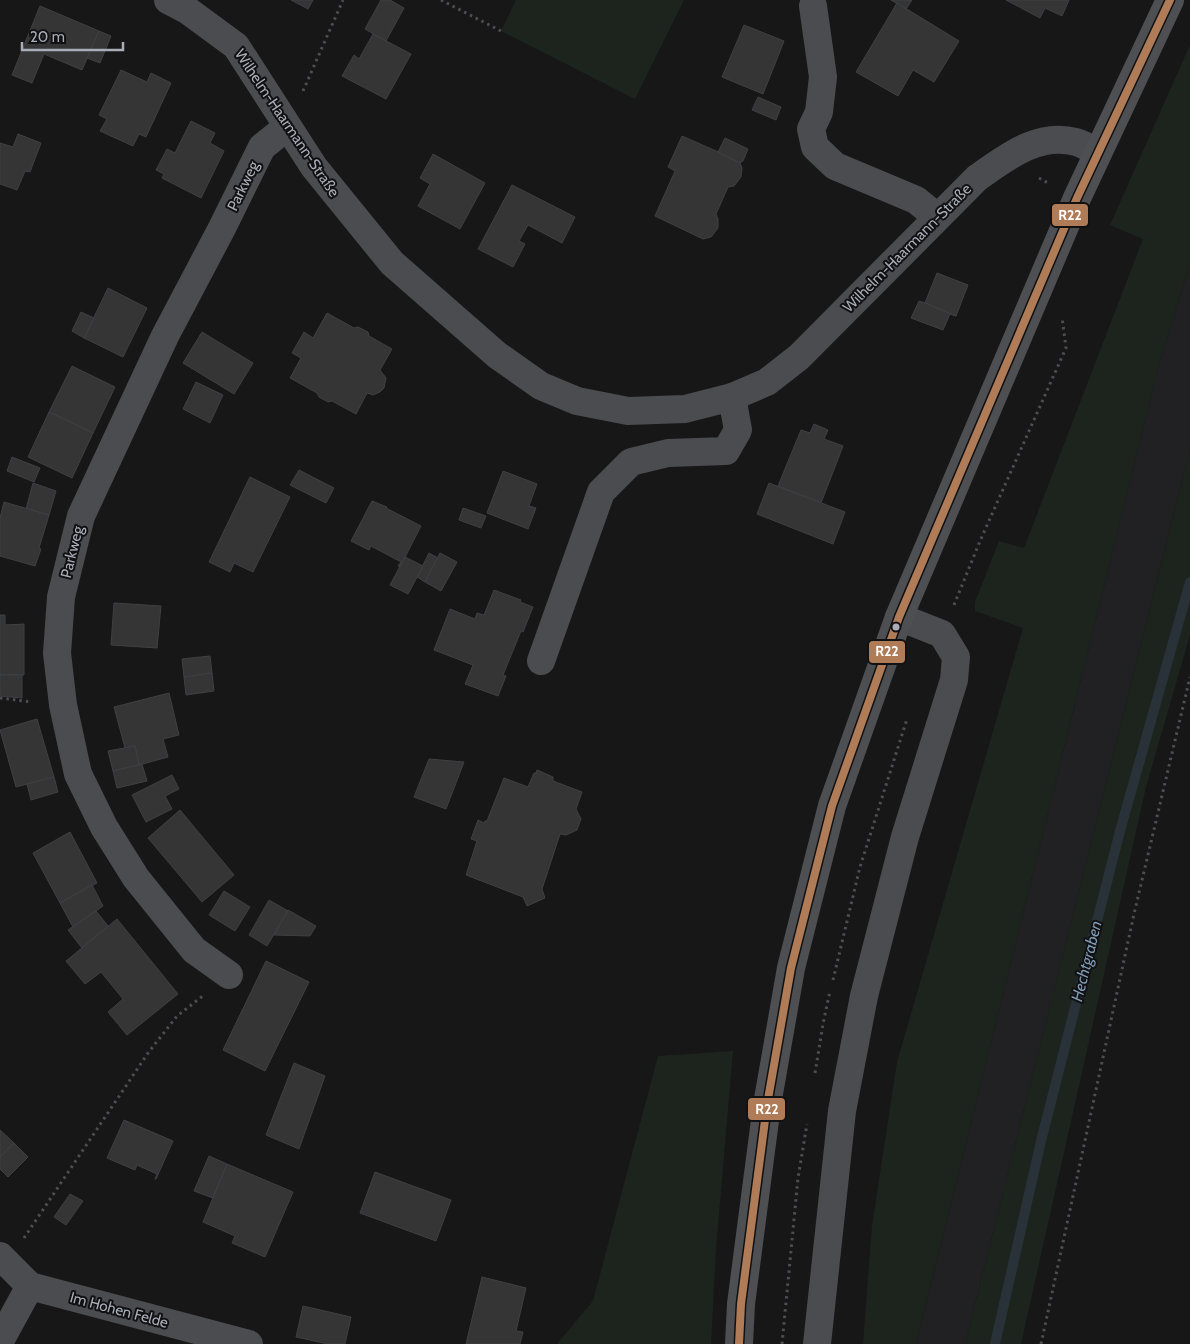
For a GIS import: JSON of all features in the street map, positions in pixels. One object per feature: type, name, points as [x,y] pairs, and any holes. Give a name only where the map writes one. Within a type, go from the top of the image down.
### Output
[{"type":"main road","points":[[739,1344],[741,1304],[767,1105],[791,968],[832,806],[899,617],[1097,153],[1170,0]]},
{"type":"street","name":"Wilhelm-Haarmann-Straße","points":[[168,0],[187,10],[236,46],[314,167],[392,263],[497,355],[541,386],[577,401],[628,411],[685,409],[732,397],[767,382],[799,357],[977,178],[1006,158],[1034,143],[1055,138],[1078,142],[1097,153]]},
{"type":"street","points":[[813,6],[823,77],[819,112],[811,129],[815,147],[835,166],[916,200],[937,217]]},
{"type":"street","name":"Parkweg","points":[[229,975],[194,950],[136,878],[104,827],[78,774],[63,705],[57,653],[61,597],[81,516],[165,336],[262,147],[287,127]]},
{"type":"street","points":[[541,662],[601,492],[632,462],[668,453],[726,451],[738,430],[732,397]]},
{"type":"street","points":[[817,1344],[842,1111],[864,996],[905,837],[954,680],[956,657],[942,634],[899,617]]},
{"type":"street","points":[[0,1342],[30,1286],[3,1260]]},
{"type":"street","name":"Im Hohen Felde","points":[[30,1286],[249,1344]]},
{"type":"path","points":[[287,127],[343,0]]},
{"type":"path","points":[[442,0],[501,31]]},
{"type":"path","points":[[1041,1344],[1134,914],[1190,677]]},
{"type":"path","points":[[3,1260],[78,1160],[148,1052],[177,1016],[229,975]]},
{"type":"shaded area","points":[[516,0],[684,0],[635,99],[501,31]]},
{"type":"shaded area","points":[[1190,45],[1190,263],[1159,365],[916,1344],[863,1344],[872,1226],[897,1062],[1023,628],[975,611],[975,602],[999,541],[1024,548],[1143,239],[1110,225]]},
{"type":"shaded area","points":[[1190,263],[1190,449],[965,1344],[916,1344],[1159,365]]},
{"type":"shaded area","points":[[1190,449],[1190,635],[1146,787],[1021,1344],[965,1344]]},
{"type":"shaded area","points":[[733,1051],[716,1248],[711,1344],[557,1344],[593,1301],[658,1056]]},
{"type":"building","points":[[291,0],[313,0],[308,9]]},
{"type":"building","points":[[381,0],[390,0],[404,8],[386,41],[365,29]]},
{"type":"building","points":[[891,0],[912,0],[906,9]]},
{"type":"building","points":[[1006,0],[1069,0],[1062,16],[1045,8],[1040,18]]},
{"type":"building","points":[[897,3],[959,41],[934,82],[913,70],[898,96],[856,72]]},
{"type":"building","points":[[40,6],[99,31],[82,70],[44,54],[32,83],[12,75]]},
{"type":"building","points":[[744,25],[784,41],[763,94],[722,77]]},
{"type":"building","points":[[99,31],[111,36],[100,63],[87,58]]},
{"type":"building","points":[[373,34],[411,54],[386,99],[342,76],[354,55],[359,59]]},
{"type":"building","points":[[121,70],[147,82],[151,73],[171,83],[146,137],[139,134],[133,146],[100,131],[107,119],[99,115]]},
{"type":"building","points":[[758,97],[781,107],[776,120],[752,110]]},
{"type":"building","points":[[191,121],[215,133],[210,143],[224,151],[201,198],[162,178],[164,174],[156,170],[167,149],[175,153]]},
{"type":"building","points":[[18,134],[41,143],[30,172],[25,171],[17,190],[0,184],[0,143],[13,147]]},
{"type":"building","points":[[682,136],[739,161],[742,168],[741,177],[734,186],[728,187],[716,214],[718,228],[711,237],[703,239],[655,216],[675,171],[668,167]]},
{"type":"building","points":[[725,138],[748,149],[743,161],[740,163],[718,152]]},
{"type":"building","points":[[433,154],[485,183],[460,229],[418,206],[430,184],[420,178]]},
{"type":"building","points":[[512,185],[575,217],[562,243],[528,225],[519,241],[525,244],[513,267],[478,249]]},
{"type":"building","points":[[937,273],[968,285],[956,316],[925,303]]},
{"type":"building","points":[[108,288],[147,308],[123,357],[84,338]]},
{"type":"building","points":[[919,301],[956,316],[950,314],[943,330],[911,318]]},
{"type":"building","points":[[81,312],[94,318],[84,338],[72,331]]},
{"type":"building","points":[[327,313],[354,328],[358,327],[368,332],[369,336],[392,349],[380,370],[386,378],[384,388],[373,395],[367,393],[356,414],[332,401],[328,402],[319,397],[317,393],[290,378],[301,358],[292,353],[304,332],[313,338]]},
{"type":"building","points":[[202,332],[253,363],[234,394],[183,363]]},
{"type":"building","points":[[72,366],[115,387],[93,433],[49,412]]},
{"type":"building","points":[[196,382],[223,395],[210,423],[183,409]]},
{"type":"building","points":[[49,412],[93,433],[72,478],[28,457]]},
{"type":"building","points":[[814,424],[828,430],[824,439],[843,446],[821,503],[778,486],[801,430],[810,433]]},
{"type":"building","points":[[12,457],[40,468],[34,482],[7,471]]},
{"type":"building","points":[[299,470],[334,488],[326,503],[290,485]]},
{"type":"building","points":[[503,471],[537,484],[529,506],[536,508],[528,529],[487,513]]},
{"type":"building","points":[[250,477],[290,497],[253,572],[234,563],[230,572],[209,562]]},
{"type":"building","points":[[33,483],[56,491],[49,515],[26,509]]},
{"type":"building","points":[[769,483],[845,512],[833,544],[757,514]]},
{"type":"building","points":[[372,501],[421,526],[400,567],[398,566],[401,562],[371,546],[369,550],[351,541]]},
{"type":"building","points":[[4,502],[49,515],[35,566],[0,556],[0,518]]},
{"type":"building","points":[[463,508],[486,516],[481,528],[459,520]]},
{"type":"building","points":[[429,553],[438,558],[425,582],[417,577]]},
{"type":"building","points":[[440,553],[457,562],[441,591],[425,582]]},
{"type":"building","points":[[405,557],[423,566],[408,594],[390,585]]},
{"type":"building","points":[[494,590],[521,600],[520,602],[533,607],[503,675],[506,676],[498,696],[465,684],[473,665],[434,650],[450,609],[475,619],[477,613],[484,615]]},
{"type":"building","points":[[114,603],[161,606],[157,648],[111,645]]},
{"type":"building","points":[[0,615],[5,615],[5,625],[24,624],[24,675],[0,675]]},
{"type":"building","points":[[210,656],[212,673],[184,677],[182,659]]},
{"type":"building","points":[[212,673],[214,691],[186,695],[184,677]]},
{"type":"building","points":[[0,675],[22,675],[22,698],[0,696]]},
{"type":"building","points":[[169,693],[179,735],[163,739],[168,757],[139,765],[135,746],[125,748],[114,707]]},
{"type":"building","points":[[37,719],[54,777],[16,787],[0,730]]},
{"type":"building","points":[[135,746],[139,765],[113,771],[108,751]]},
{"type":"building","points":[[429,759],[464,762],[446,809],[414,797]]},
{"type":"building","points":[[142,764],[147,781],[117,788],[113,771]]},
{"type":"building","points":[[537,770],[553,777],[553,781],[582,792],[576,809],[581,819],[577,830],[566,835],[560,834],[542,889],[545,898],[527,906],[523,897],[466,875],[477,841],[471,839],[478,820],[484,823],[487,821],[504,778],[528,787]]},
{"type":"building","points":[[172,775],[179,789],[165,796],[172,809],[146,822],[132,795]]},
{"type":"building","points":[[54,777],[58,792],[31,800],[27,784]]},
{"type":"building","points":[[180,810],[234,875],[202,902],[148,838]]},
{"type":"building","points":[[70,832],[97,883],[60,903],[33,853]]},
{"type":"building","points":[[92,885],[103,906],[73,927],[60,903]]},
{"type":"building","points":[[224,891],[250,907],[235,931],[209,915]]},
{"type":"building","points":[[269,900],[288,911],[267,946],[249,935]]},
{"type":"building","points":[[288,910],[316,926],[310,936],[274,935]]},
{"type":"building","points":[[96,911],[108,926],[82,948],[68,930]]},
{"type":"building","points":[[117,919],[178,994],[127,1035],[108,1012],[123,999],[101,972],[85,984],[66,961]]},
{"type":"building","points":[[266,961],[309,982],[265,1071],[223,1050]]},
{"type":"building","points":[[294,1063],[325,1076],[299,1149],[266,1135]]},
{"type":"building","points":[[124,1120],[173,1141],[156,1179],[157,1174],[137,1165],[135,1170],[107,1158]]},
{"type":"building","points":[[0,1130],[14,1143],[0,1157]]},
{"type":"building","points":[[14,1143],[28,1157],[8,1177],[0,1169],[0,1157]]},
{"type":"building","points":[[209,1156],[227,1164],[213,1198],[194,1191]]},
{"type":"building","points":[[227,1164],[293,1192],[265,1257],[232,1243],[235,1236],[203,1222]]},
{"type":"building","points":[[375,1172],[451,1200],[436,1241],[360,1213]]},
{"type":"building","points":[[70,1194],[83,1201],[66,1225],[54,1217]]},
{"type":"building","points":[[482,1277],[526,1288],[516,1331],[523,1332],[520,1344],[466,1344]]},
{"type":"building","points":[[303,1306],[351,1317],[345,1344],[328,1344],[296,1337]]},
{"type":"waterway","name":"Hechtgraben","points":[[995,1344],[1041,1141],[1120,831],[1190,582]]},
{"type":"transit line","name":"R22","points":[[739,1344],[741,1304],[767,1105],[791,968],[832,806],[899,617],[1077,198],[1170,0]]}]
